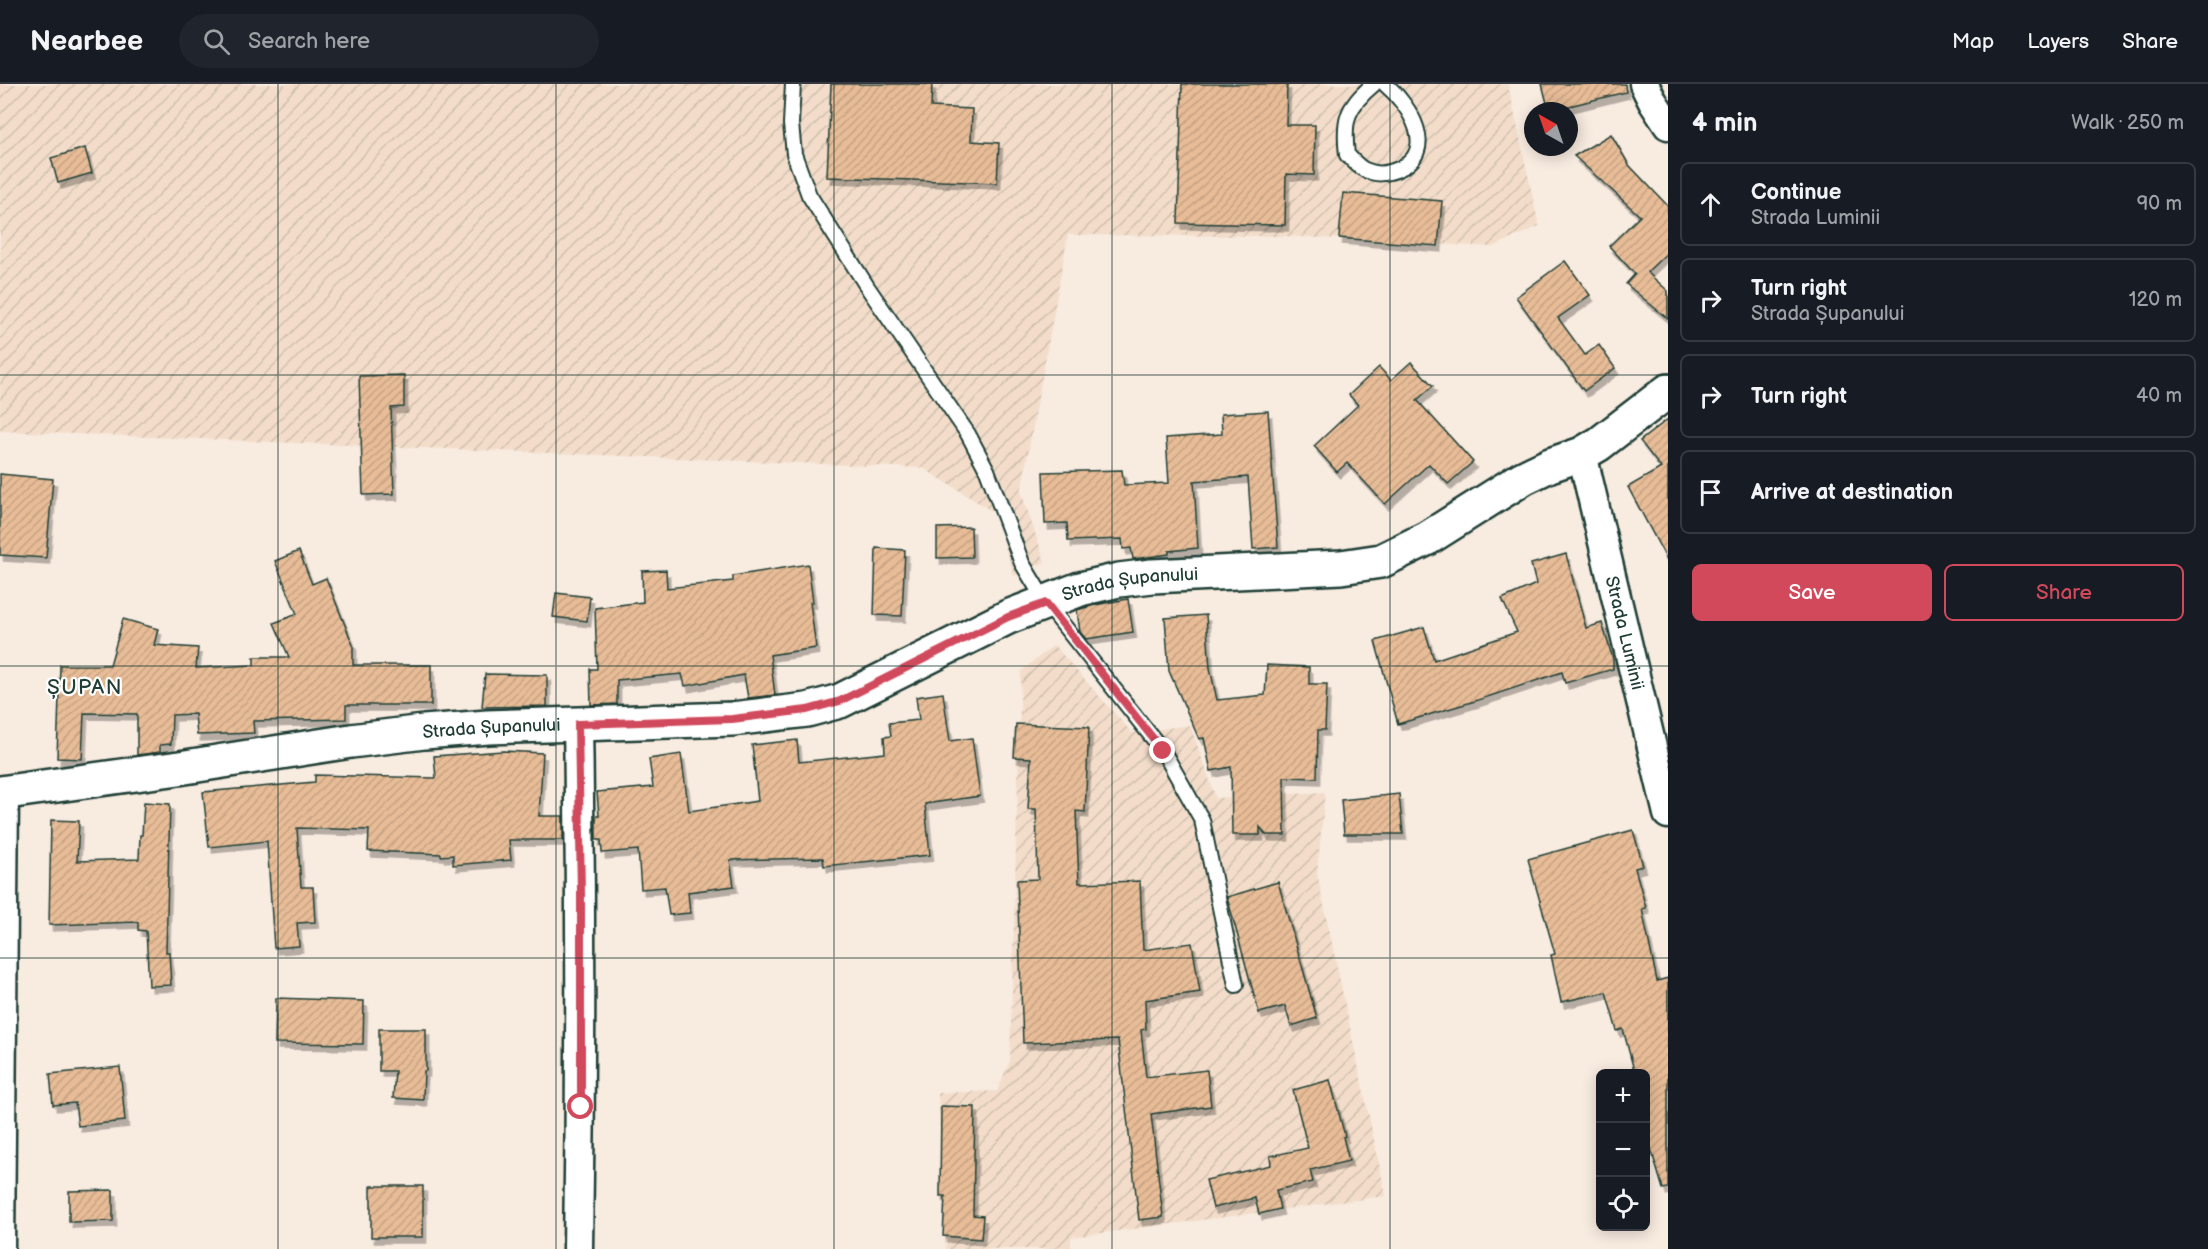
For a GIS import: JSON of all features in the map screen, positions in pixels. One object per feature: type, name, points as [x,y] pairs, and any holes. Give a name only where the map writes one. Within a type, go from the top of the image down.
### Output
[{"type":"street","points":[[1644,84],[1668,125]]},
{"type":"street","name":"Strada Șupanului","points":[[2,793],[351,741],[478,728],[732,719],[807,710],[840,701],[1008,617],[1080,589],[1119,580],[1341,567],[1381,561],[1428,538],[1522,478],[1582,454],[1613,434],[1668,391]]},
{"type":"street","name":"Strada Luminii","points":[[1582,454],[1668,813]]},
{"type":"street","points":[[578,724],[581,892],[581,1107],[578,1249]]},
{"type":"street","points":[[0,1249],[2,793]]},
{"type":"lane","points":[[793,84],[791,124],[794,154],[809,195],[868,288],[968,434],[991,478],[1022,564],[1046,603],[1163,751],[1202,819],[1236,986]]},
{"type":"lane","points":[[1374,84],[1357,98],[1344,128],[1347,155],[1363,170],[1383,175],[1406,166],[1418,149],[1418,129],[1409,109],[1385,84]]},
{"type":"shaded area","points":[[0,84],[1508,84],[1539,226],[1493,247],[1283,236],[1068,235],[1021,492],[1045,562],[1014,576],[995,513],[923,468],[0,431]]},
{"type":"shaded area","points":[[1054,645],[1132,733],[1190,725],[1216,798],[1325,792],[1317,873],[1386,1196],[1071,1237],[1071,1249],[946,1249],[938,1093],[997,1091],[1010,1061],[1021,671]]},
{"type":"building","points":[[831,84],[932,84],[931,107],[972,109],[971,141],[999,143],[997,183],[827,177]]},
{"type":"building","points":[[1182,84],[1287,84],[1286,125],[1315,125],[1314,175],[1286,174],[1285,225],[1178,223]]},
{"type":"building","points":[[1542,84],[1625,84],[1626,92],[1578,104],[1578,102],[1547,102]]},
{"type":"building","points":[[1611,134],[1629,165],[1668,206],[1668,252],[1647,272],[1668,291],[1668,319],[1626,284],[1635,274],[1609,246],[1640,216],[1574,156],[1578,156],[1578,154]]},
{"type":"building","points":[[85,148],[92,173],[58,183],[51,158]]},
{"type":"building","points":[[1343,193],[1442,201],[1438,246],[1339,238]]},
{"type":"building","points":[[1565,261],[1590,295],[1558,318],[1585,355],[1599,345],[1615,368],[1584,391],[1516,297]]},
{"type":"building","points":[[1411,362],[1433,386],[1417,400],[1473,462],[1448,484],[1429,464],[1385,504],[1347,463],[1337,472],[1314,446],[1358,405],[1349,395],[1379,367],[1391,380]]},
{"type":"building","points":[[404,375],[404,407],[391,408],[394,494],[363,495],[359,376]]},
{"type":"building","points":[[1268,411],[1278,547],[1253,549],[1248,477],[1194,481],[1198,548],[1169,551],[1169,554],[1133,559],[1131,548],[1123,549],[1122,539],[1068,541],[1067,523],[1045,524],[1043,472],[1122,470],[1124,485],[1169,483],[1166,438],[1222,434],[1221,414]]},
{"type":"building","points":[[1668,419],[1668,562],[1628,487],[1661,468],[1640,441]]},
{"type":"building","points":[[0,474],[53,479],[46,558],[0,555]]},
{"type":"building","points":[[971,527],[972,557],[937,558],[937,528]]},
{"type":"building","points":[[876,548],[905,550],[902,616],[874,615]]},
{"type":"building","points":[[299,551],[312,584],[326,578],[353,645],[353,665],[431,665],[431,705],[346,705],[346,719],[253,721],[254,733],[197,735],[195,714],[172,715],[171,744],[160,745],[160,752],[137,755],[137,714],[84,713],[82,759],[57,758],[60,665],[110,665],[123,619],[158,629],[154,645],[198,648],[196,668],[254,665],[254,657],[289,657],[274,623],[297,614],[275,561]]},
{"type":"building","points":[[1566,554],[1586,628],[1602,623],[1613,659],[1613,669],[1565,683],[1562,672],[1398,724],[1375,641],[1424,627],[1434,660],[1517,632],[1502,599],[1536,584],[1531,564]]},
{"type":"building","points":[[808,564],[816,648],[770,655],[775,695],[748,698],[744,675],[685,686],[682,674],[617,680],[617,704],[591,705],[590,669],[597,669],[595,608],[643,602],[642,571],[666,570],[667,588],[733,581],[733,576]]},
{"type":"building","points":[[556,593],[590,597],[587,621],[553,617]]},
{"type":"building","points":[[1128,599],[1133,632],[1086,639],[1080,632],[1077,610]]},
{"type":"building","points":[[1206,615],[1210,668],[1217,700],[1265,695],[1267,665],[1309,667],[1309,684],[1327,684],[1325,730],[1318,730],[1317,778],[1284,777],[1285,835],[1266,835],[1260,827],[1260,835],[1232,835],[1231,767],[1211,771],[1204,738],[1199,739],[1169,671],[1165,618]]},
{"type":"building","points":[[485,674],[547,675],[547,706],[482,707]]},
{"type":"building","points":[[943,693],[950,741],[972,738],[980,796],[925,804],[930,855],[824,866],[823,858],[730,860],[734,886],[688,892],[690,913],[669,915],[665,887],[641,889],[638,850],[602,853],[601,840],[596,840],[596,816],[599,816],[597,792],[653,787],[649,759],[681,754],[689,811],[758,801],[752,745],[797,740],[799,762],[885,753],[884,737],[891,736],[889,723],[919,720],[916,697]]},
{"type":"building","points":[[1016,724],[1089,727],[1085,812],[1076,811],[1079,883],[1140,881],[1143,950],[1192,943],[1200,992],[1145,1000],[1146,1029],[1141,1030],[1146,1077],[1207,1070],[1211,1106],[1151,1114],[1163,1217],[1139,1220],[1118,1040],[1023,1043],[1017,880],[1038,879],[1036,809],[1028,809],[1031,758],[1014,757]]},
{"type":"building","points":[[503,751],[543,753],[539,816],[563,816],[563,840],[509,840],[511,860],[453,865],[453,855],[368,851],[369,830],[297,828],[301,887],[313,887],[315,922],[297,923],[299,946],[274,948],[267,841],[209,847],[203,792],[315,782],[315,775],[436,778],[434,756]]},
{"type":"building","points":[[1399,794],[1403,834],[1344,834],[1341,800]]},
{"type":"building","points":[[144,802],[170,804],[166,952],[169,952],[171,985],[149,986],[146,931],[138,930],[138,922],[49,925],[51,820],[79,821],[77,861],[139,859]]},
{"type":"building","points":[[1633,830],[1643,866],[1635,868],[1646,908],[1642,909],[1657,981],[1668,978],[1668,1188],[1663,1189],[1650,1146],[1650,1069],[1634,1069],[1623,1029],[1617,1031],[1606,992],[1561,1002],[1551,955],[1555,954],[1528,859]]},
{"type":"building","points":[[1278,882],[1317,1018],[1291,1026],[1285,1006],[1259,1013],[1227,897]]},
{"type":"building","points":[[276,998],[364,1001],[363,1044],[275,1043]]},
{"type":"building","points":[[379,1029],[426,1029],[423,1100],[393,1098],[395,1071],[379,1071]]},
{"type":"building","points":[[120,1067],[125,1121],[78,1126],[75,1103],[53,1105],[50,1074]]},
{"type":"building","points":[[1330,1080],[1345,1136],[1343,1137],[1349,1161],[1310,1170],[1313,1182],[1276,1190],[1280,1209],[1259,1214],[1255,1198],[1213,1208],[1206,1180],[1271,1165],[1270,1156],[1308,1148],[1293,1090]]},
{"type":"building","points":[[941,1106],[975,1107],[973,1215],[983,1216],[981,1239],[943,1236],[945,1196],[940,1196]]},
{"type":"building","points":[[371,1186],[423,1186],[423,1237],[371,1237]]},
{"type":"building","points":[[113,1190],[113,1221],[69,1222],[69,1191]]},
{"type":"district","name":"ȘUPAN","points":[[85,687]]},
{"type":"route","points":[[581,1107],[578,724],[732,719],[807,710],[840,701],[874,686],[1008,617],[1046,603],[1163,751]]}]
